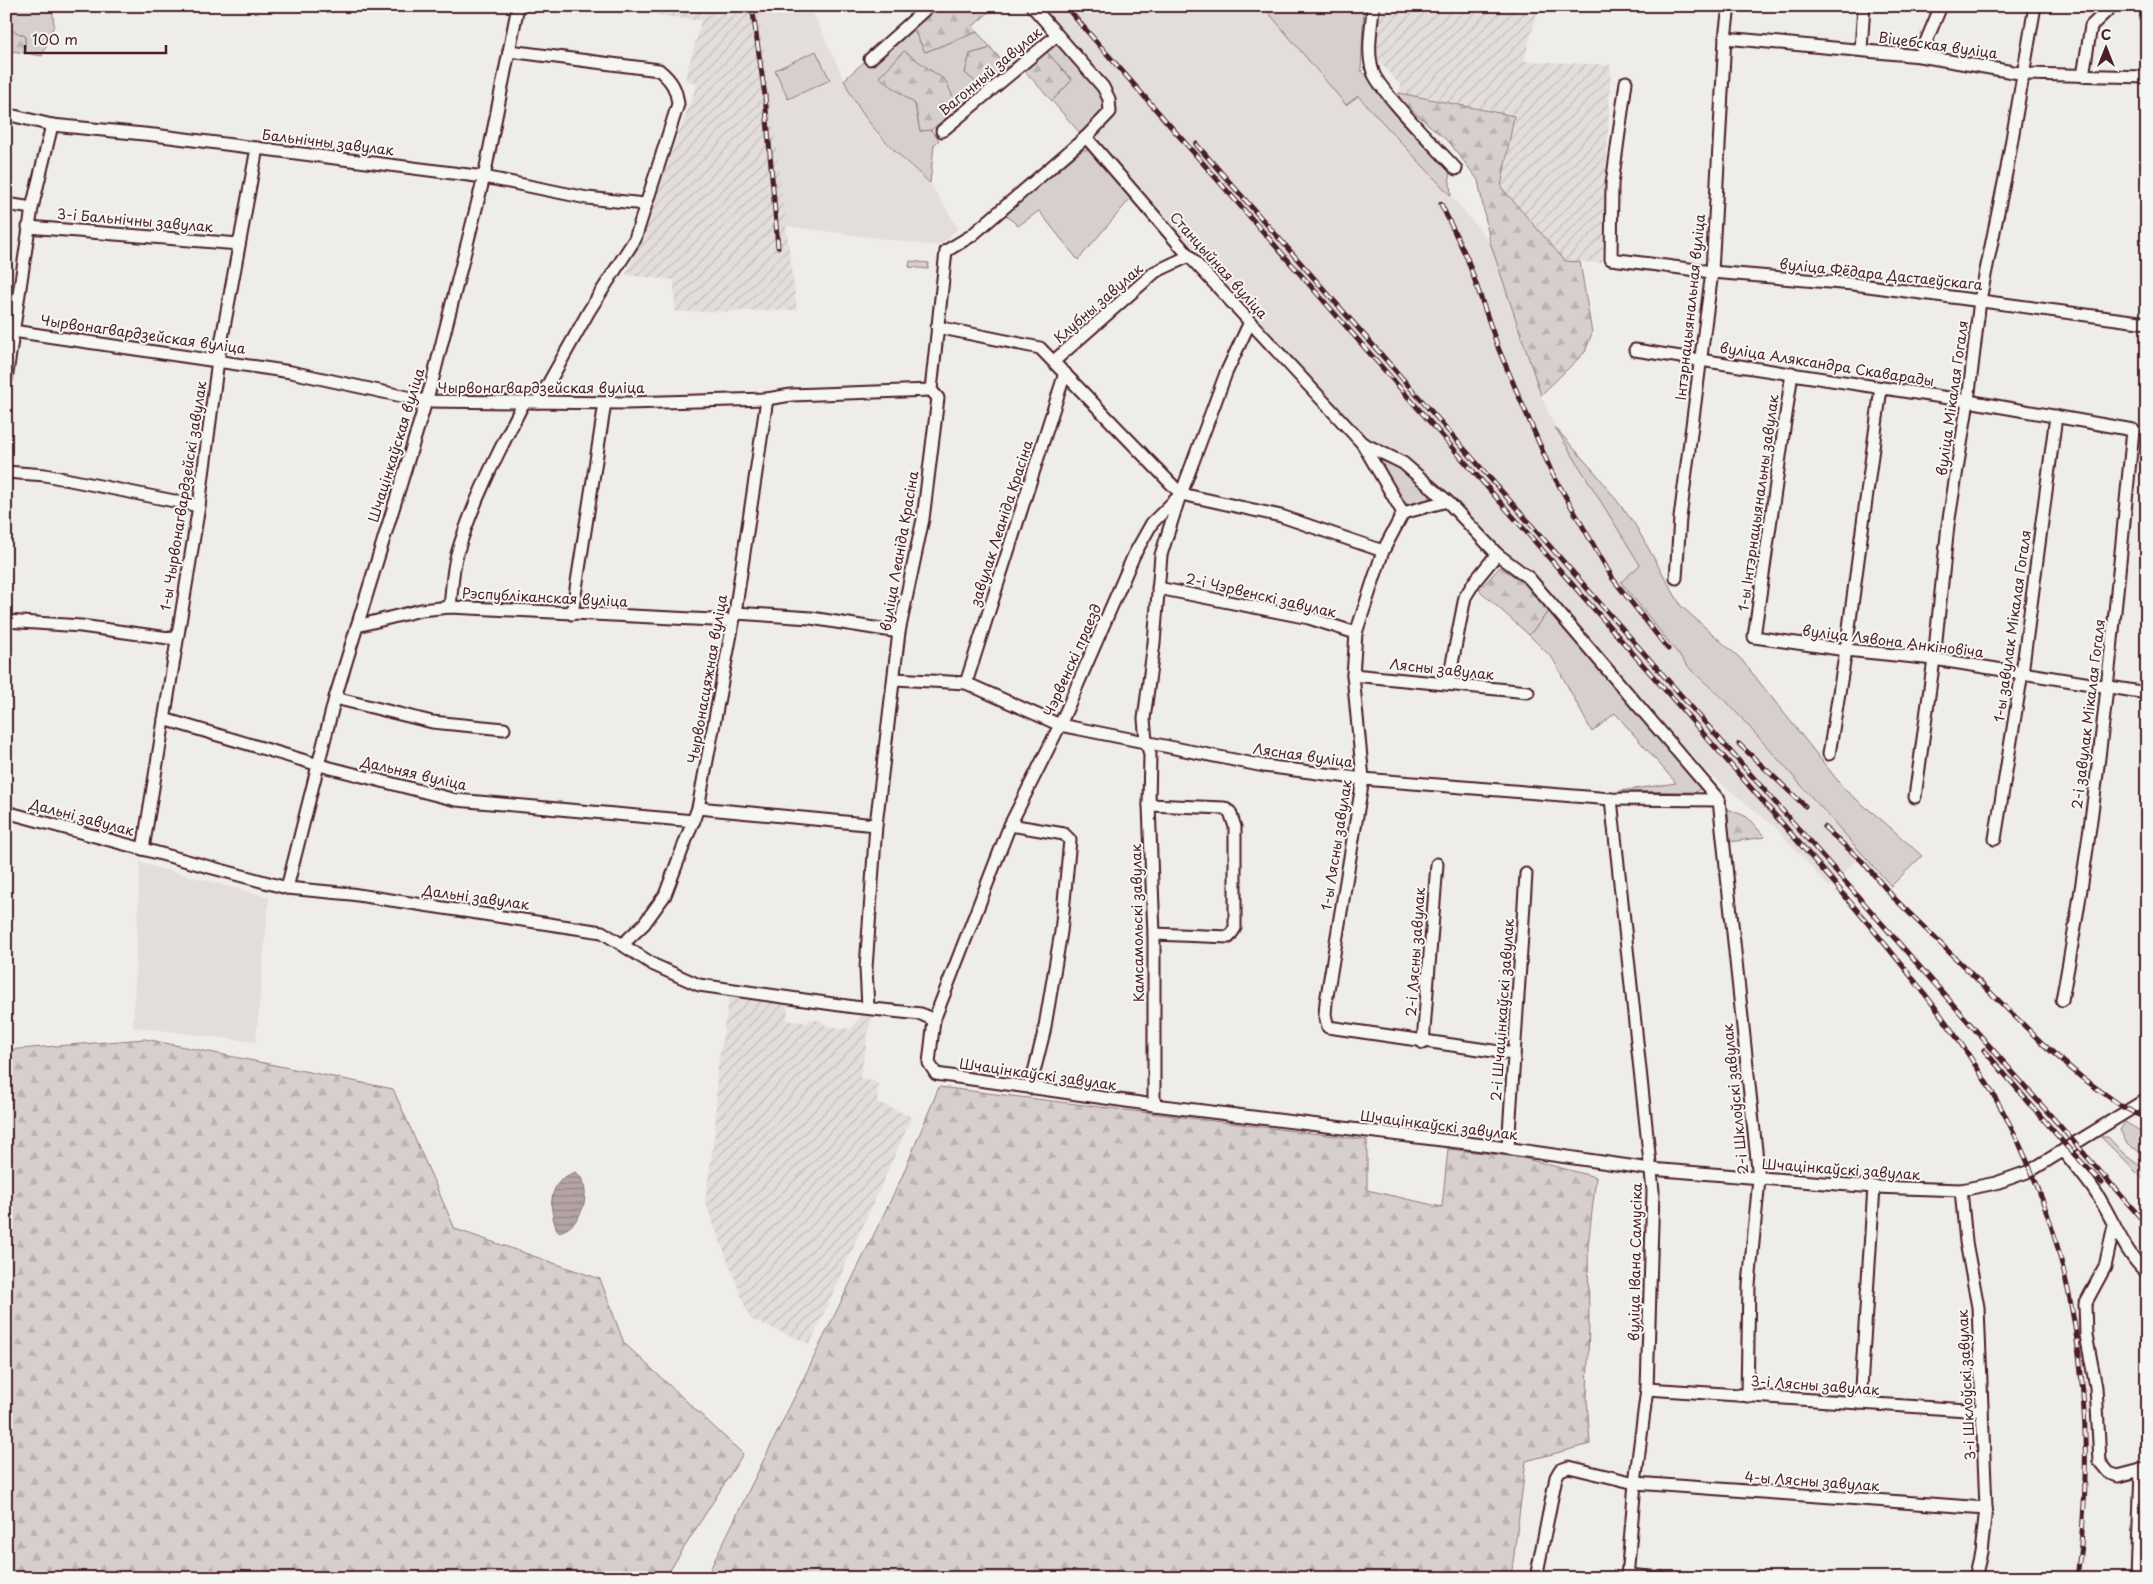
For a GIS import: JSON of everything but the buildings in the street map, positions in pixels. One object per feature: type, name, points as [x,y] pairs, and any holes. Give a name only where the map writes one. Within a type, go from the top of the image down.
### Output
[{"type":"street","name":"Шчацінкаўская вуліца","points":[[287,888],[335,698],[425,401],[484,177],[518,6]]},
{"type":"street","points":[[870,59],[929,6]]},
{"type":"street","points":[[1032,6],[1103,87],[1109,98],[1110,112],[1086,137]]},
{"type":"street","points":[[1374,6],[1370,56],[1373,73],[1386,92],[1456,168]]},
{"type":"street","name":"Інтэрнацыянальная вуліца","points":[[1676,578],[1680,518],[1712,272],[1725,38],[1729,6]]},
{"type":"street","points":[[1861,49],[1864,6]]},
{"type":"street","points":[[1920,56],[1942,6]]},
{"type":"street","name":"вуліца Мікалая Гогаля","points":[[1915,797],[1934,659],[1948,525],[1968,401],[1980,300],[2024,74],[2035,6]]},
{"type":"street","points":[[2083,76],[2091,26],[2112,6]]},
{"type":"street","name":"Вагонный завулак","points":[[942,131],[1057,35]]},
{"type":"street","name":"Віцебская вуліца","points":[[1725,38],[1861,49],[1920,56],[2024,74],[2147,77]]},
{"type":"street","points":[[509,51],[659,70],[670,80],[676,90],[678,104],[666,147],[645,204],[644,217],[636,239],[589,310],[538,402]]},
{"type":"street","name":"вуліца Фёдара Дастаеўскага","points":[[1626,82],[1612,184],[1611,259],[1712,272],[1853,284],[2147,323]]},
{"type":"street","name":"Бальнічны завулак","points":[[6,114],[52,125],[257,148],[484,177],[586,198],[645,204]]},
{"type":"street","points":[[6,380],[9,330],[28,227],[52,125]]},
{"type":"street","name":"Станцыйная вуліца","points":[[1086,137],[1189,256],[1362,443],[1404,513]]},
{"type":"street","name":"вуліца Леаніда Красіна","points":[[868,1008],[866,968],[876,825],[895,680],[899,632],[923,519],[938,398],[931,390],[946,251],[971,236],[1086,137]]},
{"type":"street","name":"1-ы Чырвонагвардзейскі завулак","points":[[144,849],[176,639],[199,506],[218,360],[257,148]]},
{"type":"street","points":[[6,204],[32,208]]},
{"type":"street","name":"3-і Бальнічны завулак","points":[[28,227],[240,244]]},
{"type":"street","name":"Клубны завулак","points":[[1054,361],[1155,272],[1189,256]]},
{"type":"street","name":"Чэрвенскі праезд","points":[[934,1020],[1010,825],[1060,725],[1134,555],[1152,523],[1181,494],[1226,372],[1250,322]]},
{"type":"street","points":[[937,327],[1040,348],[1181,494],[1280,516],[1383,551],[1404,513],[1447,501]]},
{"type":"street","name":"Чырвонагвардзейская вуліца","points":[[9,330],[291,372],[425,401],[605,403],[767,399],[791,395],[931,390]]},
{"type":"street","name":"вуліца Аляксандра Скаварады","points":[[1635,350],[1968,401],[2133,430]]},
{"type":"street","name":"завулак Леаніда Красіна","points":[[966,683],[1065,373]]},
{"type":"street","name":"1-ы Інтэрнацыянальны завулак","points":[[1754,637],[1792,373]]},
{"type":"street","points":[[1829,754],[1846,650],[1881,388]]},
{"type":"street","name":"Чырвонасцяжная вуліца","points":[[623,944],[644,924],[665,895],[698,808],[734,617],[767,399]]},
{"type":"street","points":[[450,607],[457,556],[466,529],[496,458],[524,402]]},
{"type":"street","points":[[572,614],[605,403]]},
{"type":"street","name":"1-ы завулак Мікалая Гогаля","points":[[1995,839],[2022,673],[2056,416]]},
{"type":"street","name":"2-і завулак Мікалая Гогаля","points":[[2062,1000],[2083,884],[2107,687],[2133,430]]},
{"type":"street","points":[[1362,443],[1403,463],[1447,501],[1497,554],[1529,578],[1719,800]]},
{"type":"street","points":[[6,472],[45,475],[199,506]]},
{"type":"street","name":"Камсамольскі завулак","points":[[1154,1105],[1154,934],[1149,805],[1150,754],[1146,741],[1144,719],[1154,643],[1161,555],[1181,494]]},
{"type":"street","name":"1-ы Лясны завулак","points":[[1383,551],[1356,633],[1353,675],[1363,778],[1325,1015],[1328,1027],[1423,1043]]},
{"type":"street","points":[[1448,684],[1465,597],[1475,581],[1497,554]]},
{"type":"street","name":"2-і Чэрвенскі завулак","points":[[1158,588],[1309,618],[1356,633]]},
{"type":"street","name":"Рэспубліканская вуліца","points":[[357,626],[421,610],[450,607],[572,614],[811,618],[899,632]]},
{"type":"street","points":[[6,621],[81,626],[176,639]]},
{"type":"street","name":"вуліца Лявона Анкіновіча","points":[[1754,637],[1846,650],[1934,659],[2147,693]]},
{"type":"street","name":"Лясны завулак","points":[[1353,675],[1528,692]]},
{"type":"street","name":"Лясная вуліца","points":[[895,680],[966,683],[1060,725],[1264,766],[1363,778],[1611,799],[1719,800]]},
{"type":"street","points":[[335,698],[432,722],[504,729]]},
{"type":"street","name":"Дальняя вуліца","points":[[164,719],[319,765],[456,800],[694,821]]},
{"type":"street","name":"вуліца Івана Самусіка","points":[[1611,799],[1653,1191],[1647,1389],[1635,1483],[1627,1577]]},
{"type":"street","name":"2-і Шклоўскі завулак","points":[[1719,800],[1759,1179],[1749,1285],[1747,1396]]},
{"type":"street","points":[[1149,805],[1224,808],[1230,812],[1235,827],[1235,928],[1229,937],[1154,934]]},
{"type":"street","points":[[698,808],[876,825]]},
{"type":"street","name":"Дальні завулак","points":[[6,812],[287,888],[351,894],[602,932],[654,965],[699,985],[921,1014],[934,1020]]},
{"type":"street","points":[[1010,825],[1064,834],[1070,840],[1061,932],[1044,1032],[1030,1088]]},
{"type":"street","name":"2-і Лясны завулак","points":[[1423,1043],[1437,864]]},
{"type":"street","name":"2-і Шчацінкаўскі завулак","points":[[1508,1148],[1526,874]]},
{"type":"street","name":"Шчацінкаўскі завулак","points":[[934,1020],[929,1063],[936,1074],[1154,1105],[1508,1148],[1650,1170],[1874,1187],[1961,1190],[1996,1183],[2030,1171],[2147,1099]]},
{"type":"street","points":[[1423,1043],[1514,1054]]},
{"type":"street","points":[[2064,1151],[2101,1199],[2123,1244],[2137,1264],[2147,1273]]},
{"type":"street","points":[[1860,1403],[1874,1187]]},
{"type":"street","name":"3-і Шклоўскі завулак","points":[[1961,1190],[1966,1242],[1978,1307],[1986,1508],[1981,1553],[1975,1578]]},
{"type":"street","points":[[2114,1225],[2106,1267],[2085,1304],[2086,1335],[2096,1387],[2100,1462],[2109,1473],[2118,1476],[2144,1470],[2137,1578]]},
{"type":"street","name":"3-і Лясны завулак","points":[[1647,1389],[1982,1411]]},
{"type":"street","name":"4-ы Лясны завулак","points":[[1536,1578],[1556,1477],[1560,1470],[1569,1467],[1635,1483],[1986,1508]]},
{"type":"street","points":[[1627,1577],[1662,1578]]},
{"type":"shaded area","points":[[596,6],[758,6],[797,310],[675,312],[674,280],[626,275],[697,84],[685,80],[701,21]]},
{"type":"shaded area","points":[[758,6],[810,6],[851,95],[879,137],[930,183],[958,228],[942,244],[936,246],[785,226]]},
{"type":"shaded area","points":[[1024,6],[1263,6],[1346,105],[1358,96],[1451,196],[1490,242],[1541,395],[1555,427],[1641,565],[1622,582],[1691,670],[1727,702],[1863,854],[1829,887],[1774,826],[1703,769],[1537,578],[1504,553],[1453,499],[1363,440],[1087,127],[1097,118],[1099,89]]},
{"type":"shaded area","points":[[1379,6],[1539,6],[1524,61],[1611,65],[1602,263],[1565,261],[1501,187],[1514,116],[1399,93],[1401,86],[1375,57]]},
{"type":"shaded area","points":[[140,863],[269,897],[256,1042],[133,1027]]},
{"type":"shaded area","points":[[730,992],[788,1001],[787,1020],[808,1023],[809,1019],[823,1021],[823,1024],[828,1026],[851,1029],[862,1013],[872,1014],[860,1078],[878,1083],[877,1102],[912,1117],[810,1344],[750,1319],[705,1202],[715,1131],[717,1071]]},
{"type":"shaded area","points":[[576,1172],[582,1179],[585,1188],[583,1206],[574,1223],[558,1232],[553,1214],[552,1197],[560,1182],[566,1176]]},
{"type":"green space","points":[[6,6],[52,6],[54,25],[42,56],[25,53],[25,36],[6,28]]},
{"type":"green space","points":[[937,6],[996,6],[973,26],[977,32],[925,52],[913,28]]},
{"type":"green space","points":[[1263,6],[1364,6],[1361,70],[1449,170],[1451,196],[1358,96],[1346,105]]},
{"type":"green space","points":[[6,28],[25,36],[25,53],[6,50]]},
{"type":"green space","points":[[913,28],[925,52],[977,32],[991,48],[970,54],[965,73],[983,88],[958,108],[945,81],[879,76],[915,104],[920,131],[931,130],[939,140],[934,145],[930,183],[881,136],[861,111],[844,80],[864,62],[872,66]]},
{"type":"green space","points":[[1055,43],[1099,89],[1104,108],[1097,118],[1080,133],[1052,101],[1072,80],[1045,50]]},
{"type":"green space","points":[[991,48],[1008,68],[983,88],[965,73],[970,54]]},
{"type":"green space","points":[[1045,50],[1072,80],[1052,101],[1023,69]]},
{"type":"green space","points":[[816,51],[830,80],[788,99],[775,70]]},
{"type":"green space","points":[[904,51],[946,81],[958,108],[931,130],[920,131],[915,104],[879,77]]},
{"type":"green space","points":[[1399,93],[1514,116],[1501,187],[1565,261],[1580,262],[1592,333],[1585,352],[1541,395],[1490,242],[1478,180],[1450,143],[1400,100]]},
{"type":"green space","points":[[1083,150],[1089,150],[1131,198],[1078,260],[1039,211],[1018,226],[1005,214]]},
{"type":"green space","points":[[910,261],[929,263],[928,269],[909,267]]},
{"type":"green space","points":[[1555,427],[1598,476],[1634,523],[1681,606],[1741,659],[1846,791],[1922,856],[1891,886],[1727,702],[1691,670],[1621,582],[1640,565]]},
{"type":"green space","points":[[1376,459],[1398,467],[1430,494],[1428,500],[1411,505],[1404,503]]},
{"type":"green space","points":[[1500,567],[1527,585],[1549,611],[1529,635],[1479,590]]},
{"type":"green space","points":[[1549,611],[1703,787],[1696,792],[1620,791],[1676,783],[1615,713],[1592,732],[1553,659],[1529,635]]},
{"type":"green space","points":[[1728,809],[1747,817],[1765,837],[1729,842]]},
{"type":"green space","points":[[145,1039],[393,1089],[455,1229],[600,1279],[624,1343],[743,1454],[665,1578],[6,1578],[6,1050]]},
{"type":"green space","points":[[939,1087],[1367,1140],[1367,1190],[1442,1207],[1448,1149],[1519,1157],[1596,1177],[1588,1246],[1587,1399],[1590,1444],[1526,1461],[1511,1578],[706,1578],[901,1179]]},
{"type":"green space","points":[[2125,1122],[2147,1135],[2147,1156],[2127,1144],[2120,1130]]},
{"type":"green space","points":[[2101,1137],[2108,1137],[2125,1155],[2147,1171],[2147,1183]]},
{"type":"railway","points":[[752,6],[765,96],[778,247]]},
{"type":"railway","points":[[1065,6],[1830,878],[1914,980],[1972,1059],[2019,1143],[2043,1202],[2062,1262],[2075,1325],[2082,1388],[2085,1451],[2083,1515],[2077,1578]]},
{"type":"railway","points":[[1196,144],[2147,1225]]},
{"type":"railway","points":[[1441,204],[1467,258],[1499,350],[1552,473],[1613,579],[1668,649]]},
{"type":"railway","points":[[1739,744],[1805,806]]},
{"type":"railway","points":[[1824,827],[1862,861],[1893,897],[2043,1044],[2081,1077],[2123,1107],[2147,1119]]},
{"type":"railway","points":[[1984,1050],[2068,1148],[2102,1183]]}]
